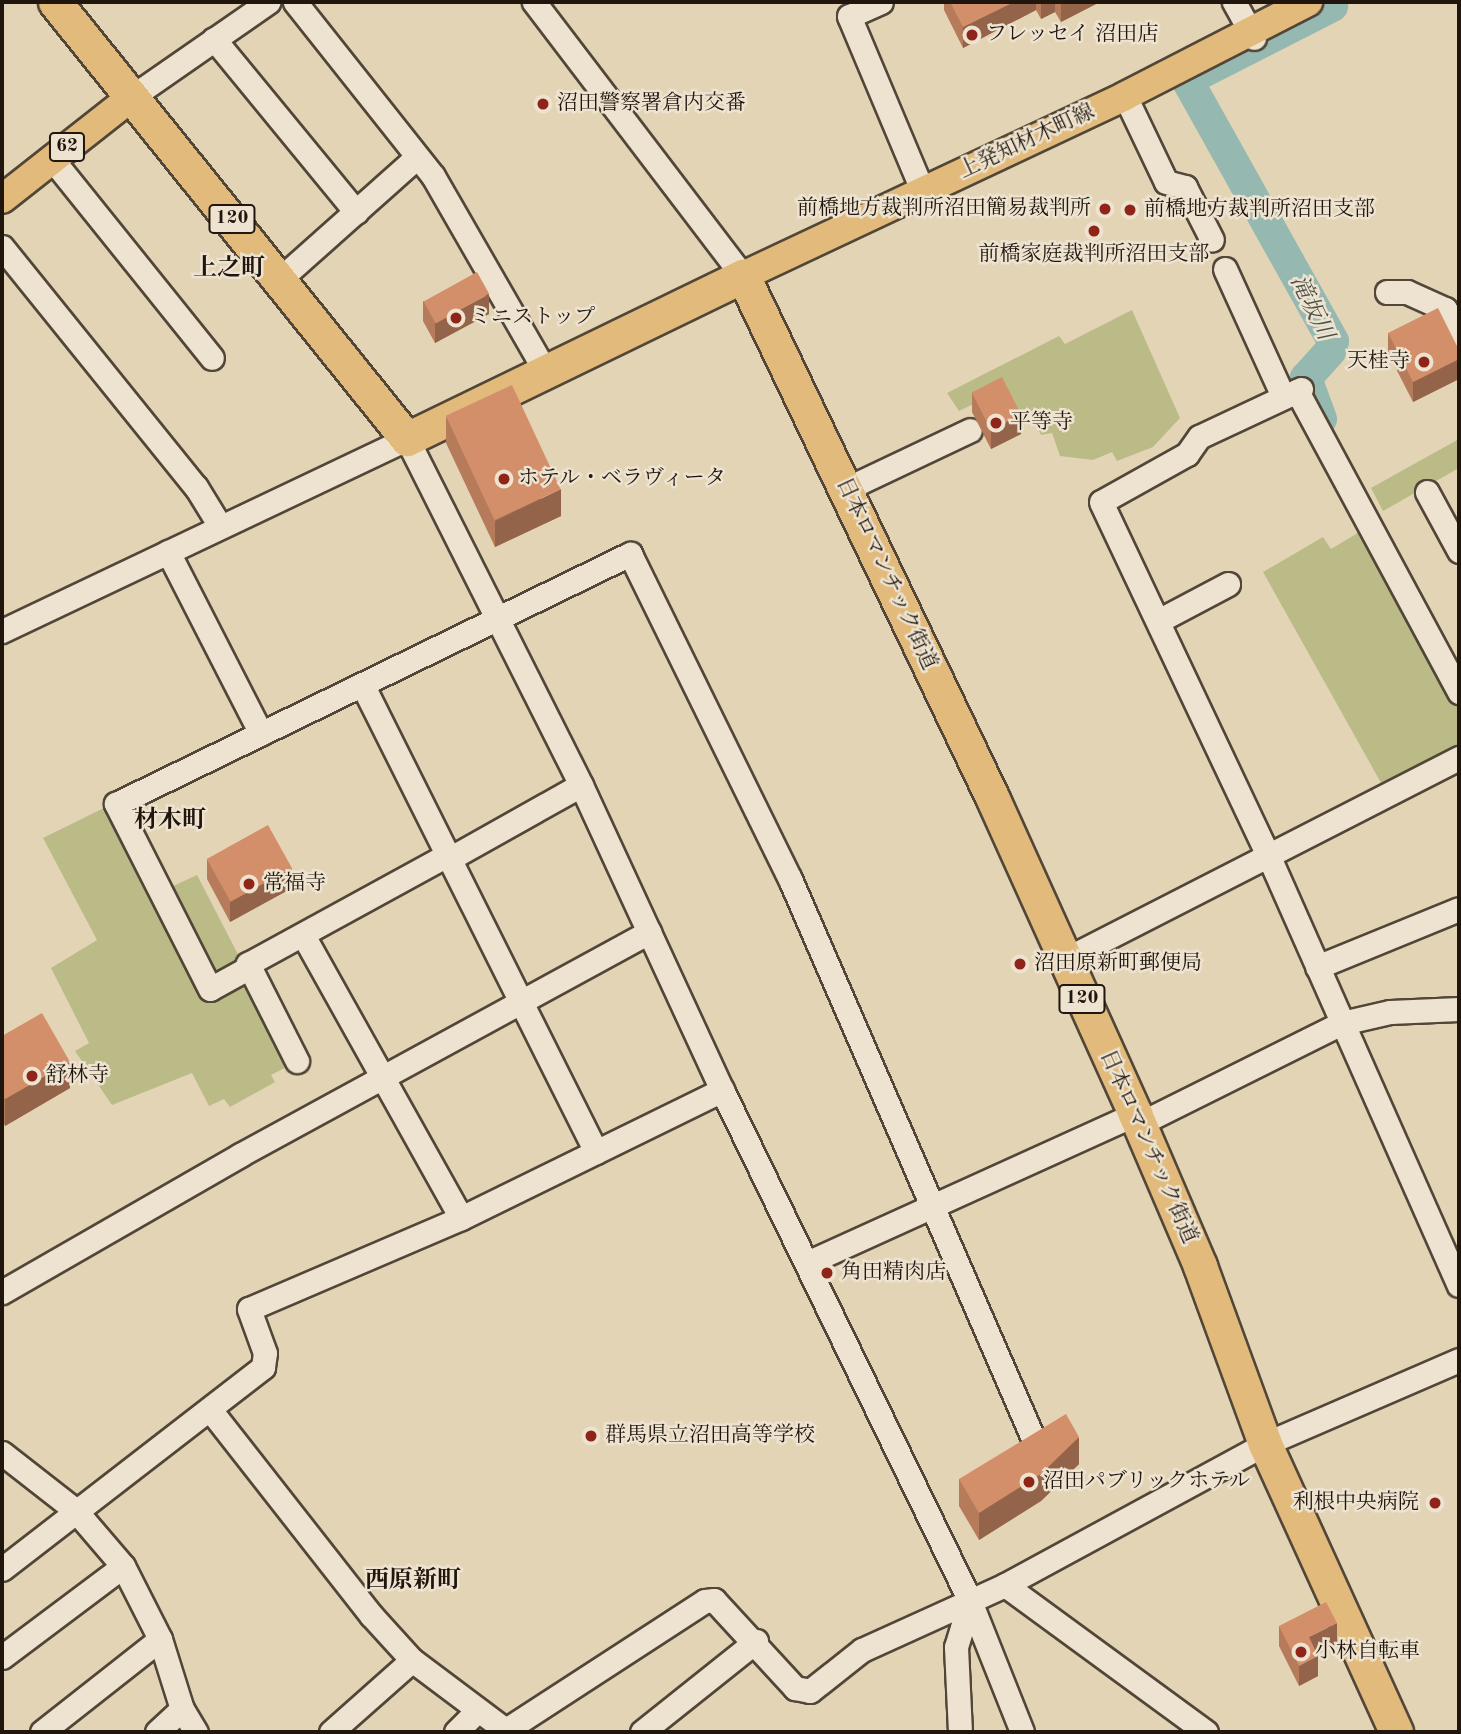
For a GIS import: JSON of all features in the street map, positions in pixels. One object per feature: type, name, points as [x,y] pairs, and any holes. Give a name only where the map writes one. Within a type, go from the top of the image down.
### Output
[{"type":"highway","name":"120","points":[[55,2],[407,439]]},
{"type":"highway","points":[[407,439],[544,369],[743,276]]},
{"type":"highway","name":"日本ロマンチック街道","points":[[743,276],[846,489],[1137,1119],[1200,1266],[1265,1444],[1396,1732]]},
{"type":"main road","name":"上発知材木町線","points":[[743,276],[1252,35],[1308,2]]},
{"type":"main road","name":"62","points":[[2,199],[133,96]]},
{"type":"street","points":[[133,96],[268,2]]},
{"type":"street","points":[[295,2],[417,157],[544,369]]},
{"type":"street","points":[[534,2],[743,276]]},
{"type":"street","points":[[881,2],[849,16],[923,192]]},
{"type":"street","points":[[1234,2],[1252,35]]},
{"type":"street","points":[[214,39],[356,212]]},
{"type":"street","points":[[1125,96],[1166,182],[1185,187],[1212,240]]},
{"type":"street","points":[[280,279],[417,157]]},
{"type":"street","points":[[52,159],[212,358]]},
{"type":"street","points":[[2,247],[196,487],[220,526]]},
{"type":"street","points":[[1225,269],[1459,692]]},
{"type":"street","points":[[1387,292],[1407,292],[1445,309],[1459,335]]},
{"type":"street","points":[[1293,391],[1199,436],[1187,454],[1101,502],[1160,620],[1269,858],[1459,1285]]},
{"type":"street","points":[[846,489],[970,430]]},
{"type":"street","points":[[2,631],[407,439],[581,785],[722,1090],[970,1601],[1022,1732]]},
{"type":"street","points":[[1427,492],[1459,551]]},
{"type":"street","points":[[168,552],[261,734]]},
{"type":"street","points":[[581,785],[303,935],[210,989],[116,804],[363,686],[366,680],[629,554],[790,879],[1033,1438]]},
{"type":"street","points":[[1160,620],[1228,584]]},
{"type":"street","points":[[363,686],[596,1152]]},
{"type":"street","points":[[1064,960],[1269,858],[1459,758]]},
{"type":"street","points":[[1317,967],[1459,909]]},
{"type":"street","points":[[2,1292],[381,1078],[649,932]]},
{"type":"street","points":[[303,935],[461,1218]]},
{"type":"street","points":[[248,968],[298,1061]]},
{"type":"street","points":[[807,1263],[931,1206],[1137,1119],[1342,1023],[1390,1012],[1459,1009]]},
{"type":"street","points":[[2,1569],[75,1510],[211,1411],[263,1367],[265,1353],[248,1310],[461,1218],[722,1090]]},
{"type":"street","points":[[211,1411],[412,1660],[476,1712],[507,1731],[705,1601],[714,1600],[756,1641],[795,1688],[810,1691],[862,1650],[1005,1585],[1265,1444],[1459,1360]]},
{"type":"street","points":[[2,1453],[75,1510],[123,1566],[160,1639],[183,1709],[196,1732]]},
{"type":"street","points":[[2,1657],[123,1566]]},
{"type":"street","points":[[1005,1585],[1206,1732]]},
{"type":"street","points":[[960,1732],[956,1647],[970,1601]]},
{"type":"street","points":[[42,1732],[160,1639]]},
{"type":"street","points":[[642,1732],[756,1641]]},
{"type":"street","points":[[331,1732],[412,1660]]},
{"type":"street","points":[[157,1732],[183,1709]]},
{"type":"street","points":[[456,1732],[476,1712]]},
{"type":"green space","points":[[1132,310],[1180,418],[1153,447],[1117,461],[1112,452],[1093,460],[1060,456],[1052,433],[1041,435],[1034,421],[1022,425],[1002,390],[959,411],[947,393],[1059,336],[1065,344]]},
{"type":"green space","points":[[1459,439],[1459,468],[1383,511],[1371,488]]},
{"type":"green space","points":[[1366,528],[1459,701],[1459,753],[1385,790],[1263,572],[1323,537],[1331,549]]},
{"type":"green space","points":[[114,803],[158,893],[197,875],[294,1063],[271,1075],[275,1082],[230,1107],[224,1099],[209,1106],[192,1073],[112,1105],[75,1051],[89,1043],[51,968],[97,940],[43,838]]},
{"type":"building","points":[[950,2],[1014,2],[963,27]]},
{"type":"building","points":[[477,272],[489,294],[436,323],[424,302]]},
{"type":"building","points":[[1438,308],[1459,350],[1459,359],[1413,382],[1388,333]]},
{"type":"building","points":[[1002,377],[1021,414],[991,430],[972,392]]},
{"type":"building","name":"ホテル・ベラヴィータ","points":[[512,385],[561,489],[494,520],[446,416]]},
{"type":"building","points":[[268,825],[292,868],[231,902],[207,859]]},
{"type":"building","points":[[42,1013],[70,1062],[5,1099],[2,1094],[2,1036]]},
{"type":"building","points":[[1066,1414],[1079,1437],[1041,1474],[979,1513],[959,1479]]},
{"type":"building","points":[[1326,1602],[1337,1623],[1309,1637],[1318,1656],[1299,1666],[1279,1626]]},
{"type":"waterway","name":"滝坂川","points":[[1321,419],[1306,378],[1330,351],[1333,341],[1187,80],[1332,6]]},
{"type":"place","name":"フレッセイ 沼田店","points":[[972,35]]},
{"type":"place","name":"沼田警察署倉内交番","points":[[543,104]]},
{"type":"place","name":"前橋地方裁判所沼田簡易裁判所","points":[[1105,209]]},
{"type":"place","name":"前橋地方裁判所沼田支部","points":[[1130,210]]},
{"type":"place","name":"前橋家庭裁判所沼田支部","points":[[1094,231]]},
{"type":"place","name":"ミニストップ","points":[[456,318]]},
{"type":"place","name":"天桂寺","points":[[1424,362]]},
{"type":"place","name":"平等寺","points":[[996,423]]},
{"type":"place","name":"ホテル・ベラヴィータ","points":[[504,479]]},
{"type":"place","name":"常福寺","points":[[249,884]]},
{"type":"place","name":"沼田原新町郵便局","points":[[1020,964]]},
{"type":"place","name":"舒林寺","points":[[32,1076]]},
{"type":"place","name":"角田精肉店","points":[[827,1273]]},
{"type":"place","name":"群馬県立沼田高等学校","points":[[591,1436]]},
{"type":"place","name":"沼田パブリックホテル","points":[[1029,1482]]},
{"type":"place","name":"利根中央病院","points":[[1435,1503]]},
{"type":"place","name":"小林自転車","points":[[1301,1652]]},
{"type":"district","name":"上之町","points":[[229,270]]},
{"type":"district","name":"材木町","points":[[170,822]]},
{"type":"district","name":"西原新町","points":[[413,1582]]}]
